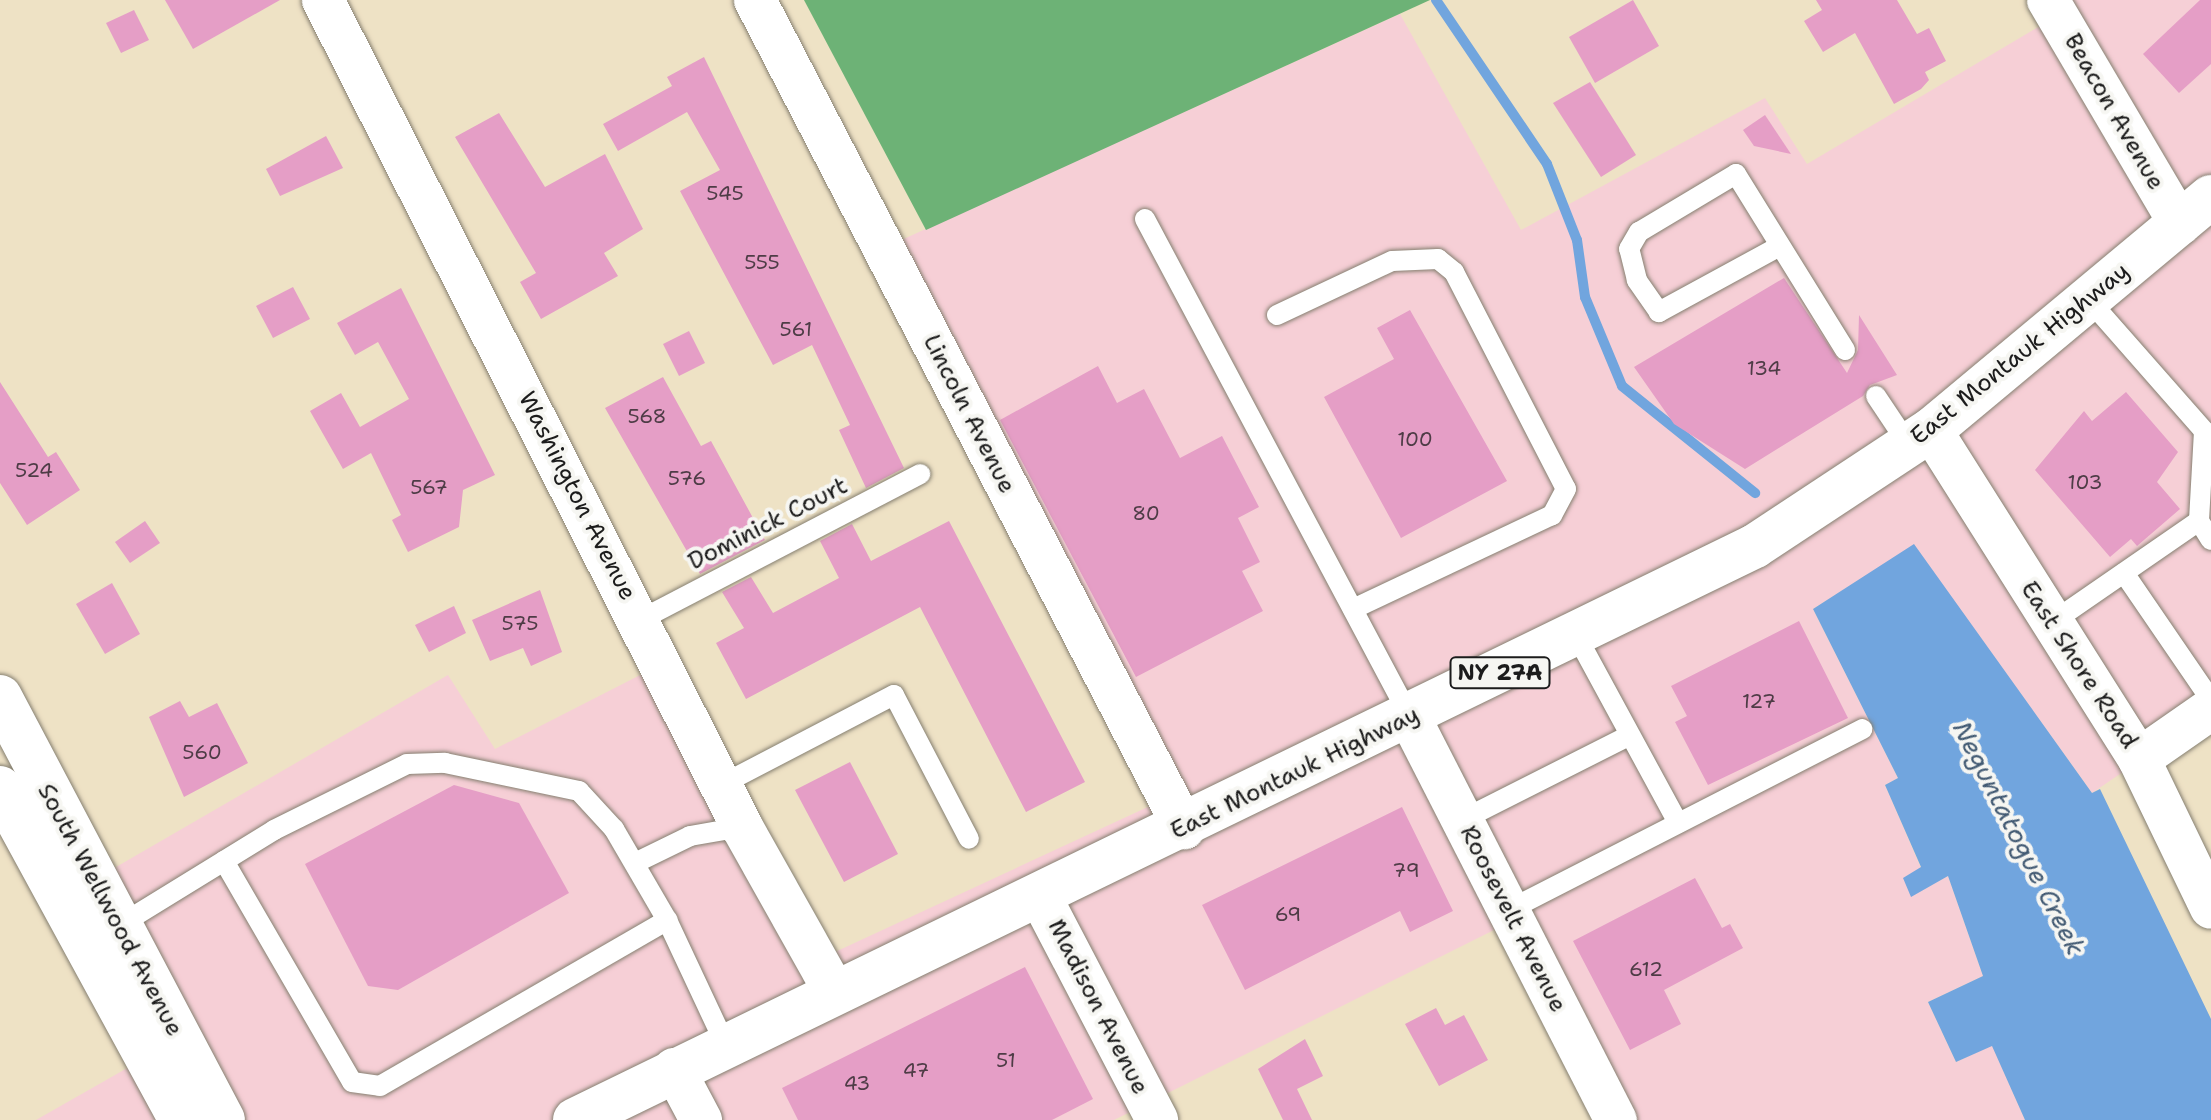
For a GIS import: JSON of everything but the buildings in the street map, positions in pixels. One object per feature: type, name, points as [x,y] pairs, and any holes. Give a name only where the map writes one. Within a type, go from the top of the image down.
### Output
[{"type":"main road","name":"East Montauk Highway","points":[[575,1120],[834,991],[1184,828],[1755,546],[1919,437],[2195,211]]},
{"type":"main road","name":"South Wellwood Avenue","points":[[0,697],[115,928],[223,1120]]},
{"type":"main road","name":"South Wellwood Avenue","points":[[0,788],[181,1120]]},
{"type":"street","name":"Washington Avenue","points":[[323,0],[640,620],[742,827],[834,991]]},
{"type":"street","name":"Lincoln Avenue","points":[[755,0],[1184,828]]},
{"type":"street","name":"Beacon Avenue","points":[[2048,0],[2195,211]]},
{"type":"street","name":"East Shore Road","points":[[1919,437],[2051,623],[2139,759],[2211,908]]},
{"type":"street","points":[[2139,759],[2211,709]]},
{"type":"street","name":"Roosevelt Avenue","points":[[1410,718],[1616,1120]]},
{"type":"street","name":"Madison Avenue","points":[[1039,894],[1157,1120]]},
{"type":"street","points":[[674,1069],[701,1120]]},
{"type":"lane","points":[[1778,247],[1659,312],[1637,280],[1629,249],[1639,232],[1736,174],[1778,247],[1845,350]]},
{"type":"lane","points":[[1145,219],[1410,718]]},
{"type":"lane","points":[[1277,315],[1392,261],[1438,259],[1454,272],[1566,489],[1552,515],[1353,609]]},
{"type":"lane","points":[[2089,300],[2204,431],[2199,521],[2211,540]]},
{"type":"lane","points":[[1876,396],[1919,437]]},
{"type":"lane","name":"Dominick Court","points":[[640,620],[920,474]]},
{"type":"lane","points":[[2051,623],[2199,521]]},
{"type":"lane","points":[[2124,573],[2211,700]]},
{"type":"lane","points":[[1576,635],[1678,823]]},
{"type":"lane","points":[[721,785],[894,695],[969,839]]},
{"type":"lane","points":[[1509,910],[1862,729]]},
{"type":"lane","points":[[1462,820],[1630,735]]},
{"type":"lane","points":[[64,905],[93,926],[115,928],[224,861],[407,764],[445,763],[579,791],[635,863],[667,920],[725,1044]]},
{"type":"lane","points":[[635,863],[690,836],[742,827]]},
{"type":"lane","points":[[224,861],[352,1082],[380,1086],[667,920]]},
{"type":"shaded area","points":[[2061,0],[2211,0],[2211,712],[2092,793],[1914,545],[1813,609],[1898,778],[1885,785],[1921,868],[1911,896],[1948,876],[1983,976],[1928,1002],[1956,1062],[1992,1045],[2025,1120],[1629,1120],[1522,916],[1114,1120],[36,1120],[187,1034],[104,874],[448,675],[495,749],[652,669],[807,965],[1178,793],[897,242],[1400,14],[1521,230],[1765,98],[1807,164],[2067,10]]},
{"type":"green space","points":[[804,0],[1430,0],[926,230]]},
{"type":"water","points":[[1914,544],[2092,793],[2100,789],[2211,1019],[2211,1120],[2025,1120],[1992,1046],[1956,1062],[1928,1002],[1983,976],[1948,876],[1911,897],[1903,878],[1921,867],[1885,785],[1898,778],[1813,609]]},
{"type":"waterway","name":"Neguntatogue Creek","points":[[1436,0],[1547,164],[1577,240],[1585,297],[1622,386],[1755,493]]}]
